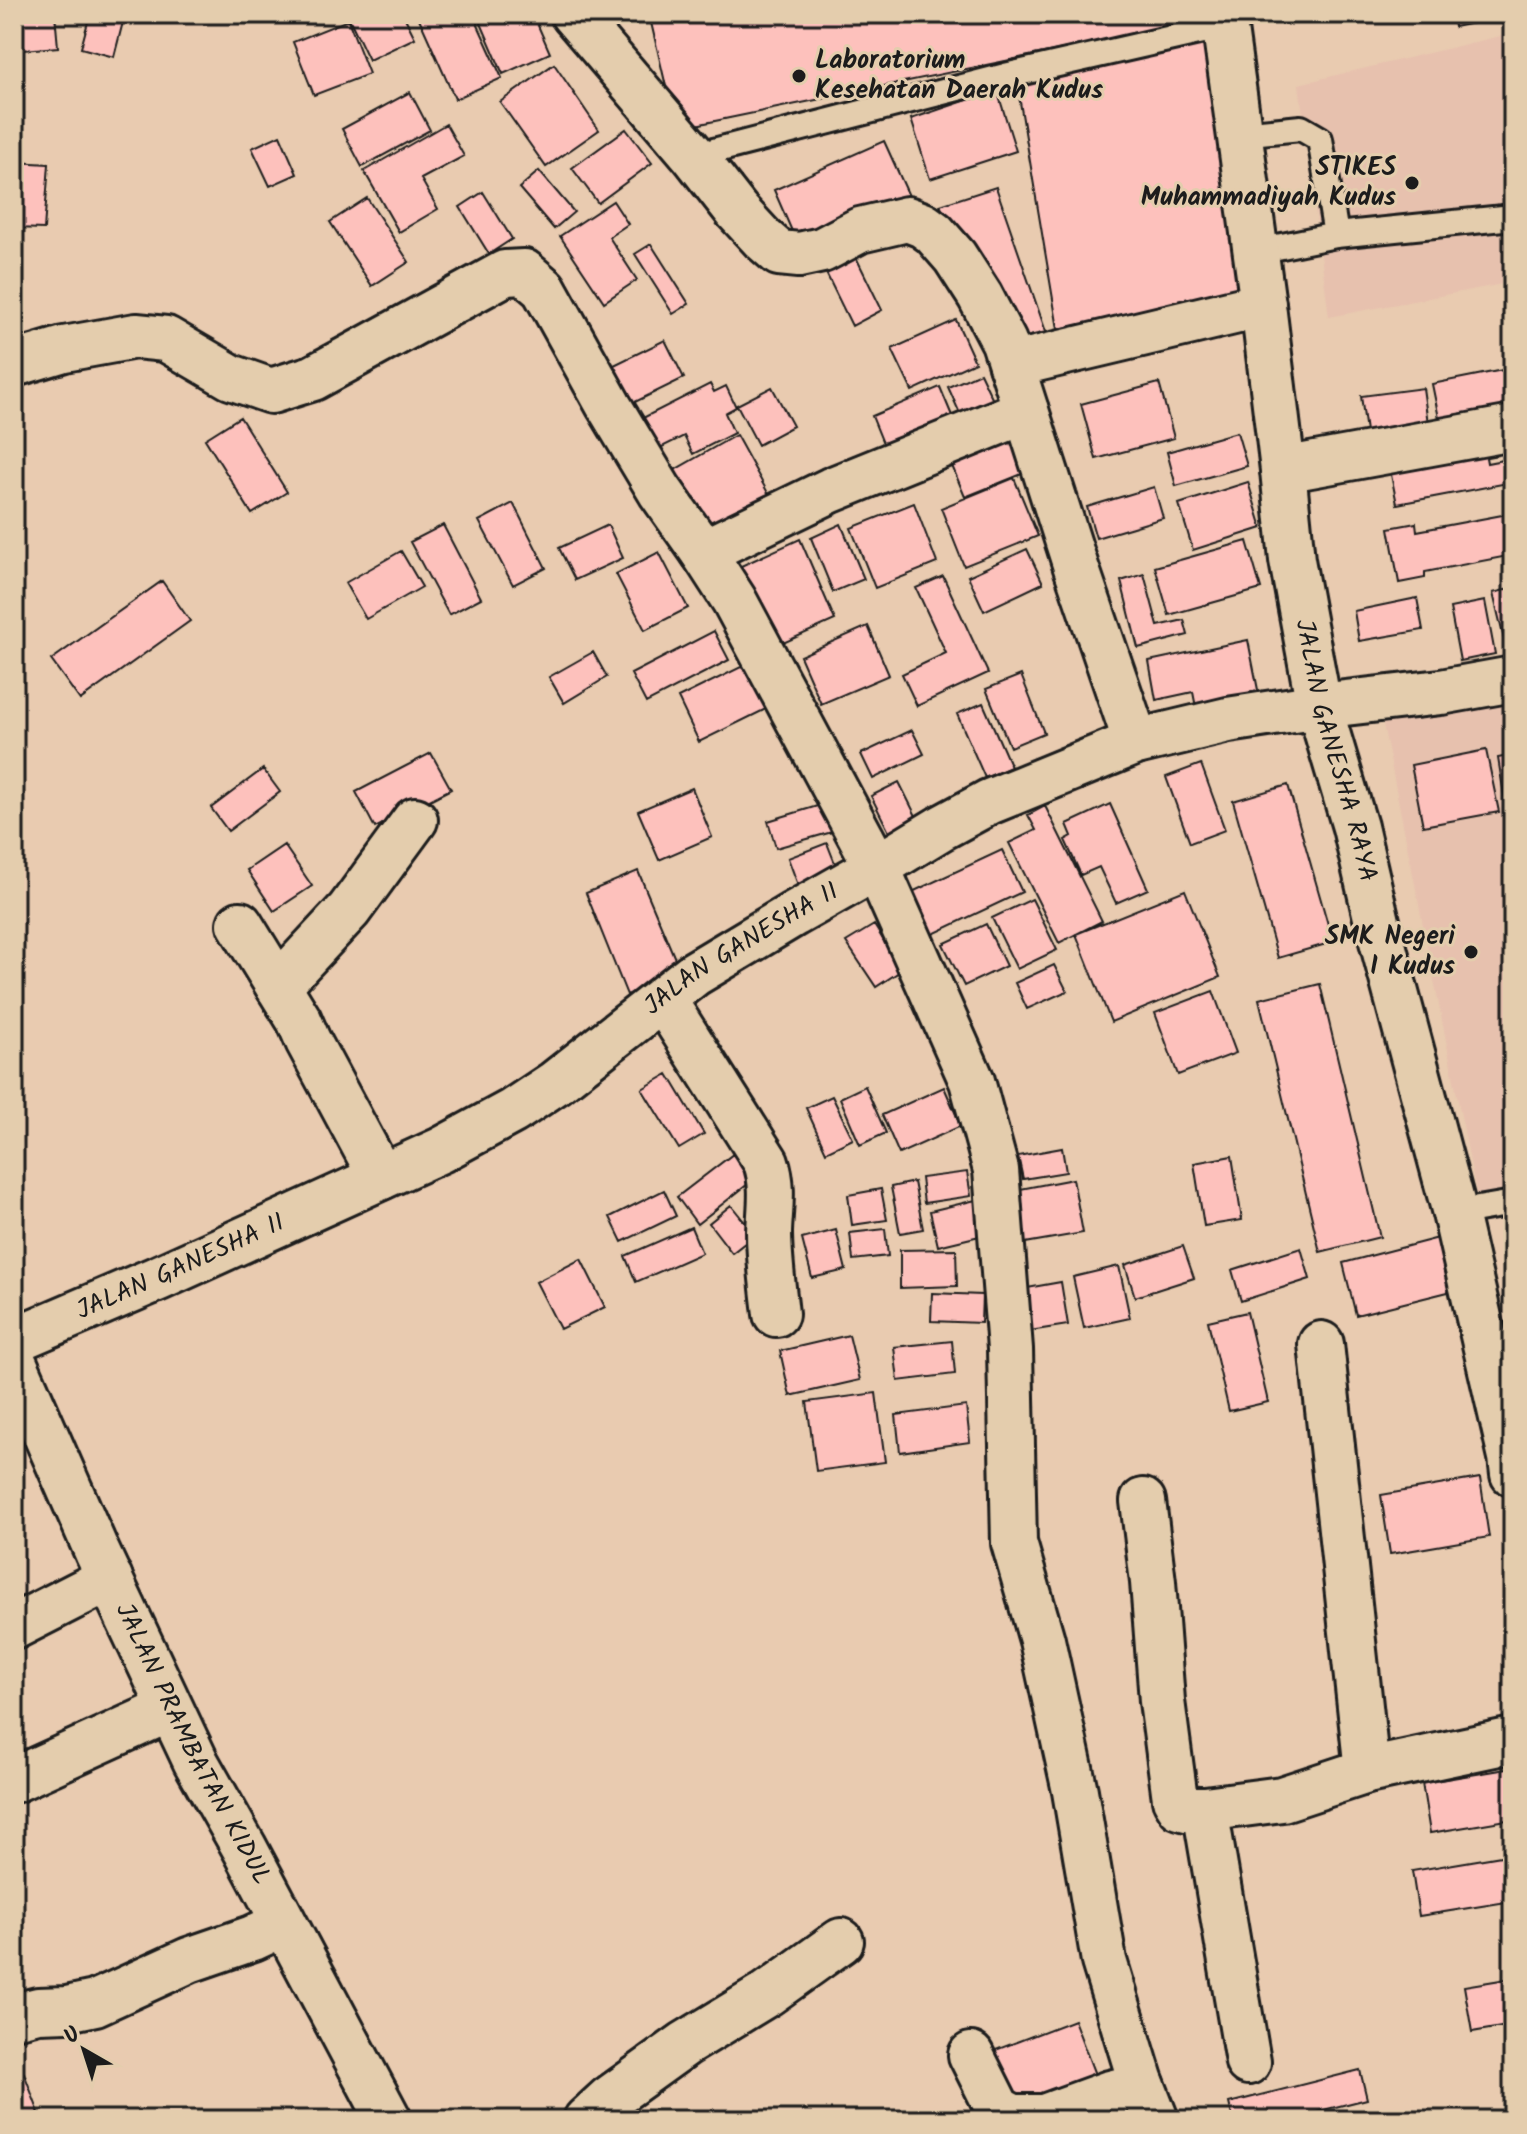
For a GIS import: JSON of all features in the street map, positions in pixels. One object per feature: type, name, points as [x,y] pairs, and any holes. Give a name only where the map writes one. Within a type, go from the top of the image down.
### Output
[{"type":"street","points":[[573,14],[737,211],[779,253],[799,255],[822,250],[860,230],[907,219],[934,233],[955,257],[1004,342],[1136,742]]},
{"type":"street","name":"JALAN GANESHA RAYA","points":[[1229,18],[1240,134],[1257,251],[1292,560],[1319,706],[1355,827],[1378,926],[1455,1213],[1513,1474]]},
{"type":"street","points":[[14,364],[64,349],[136,336],[166,339],[231,377],[271,391],[313,378],[505,273],[524,272],[544,289],[660,491],[734,600],[877,867],[972,1081],[996,1170],[1010,1349],[1014,1543],[1042,1640],[1075,1791],[1104,1961],[1149,2102]]},
{"type":"street","points":[[1011,365],[1263,305]]},
{"type":"street","points":[[703,552],[831,490],[1026,411]]},
{"type":"street","points":[[1283,470],[1513,428]]},
{"type":"street","name":"JALAN GANESHA II","points":[[14,1340],[441,1150],[513,1111],[555,1083],[694,974],[989,802],[1136,742],[1228,720],[1441,692],[1513,679]]},
{"type":"street","points":[[278,986],[349,910],[415,820]]},
{"type":"street","points":[[240,924],[299,1020],[381,1177]]},
{"type":"street","points":[[663,999],[739,1122],[758,1147],[770,1173],[772,1208],[769,1231],[776,1314]]},
{"type":"street","points":[[1321,1344],[1367,1771]]},
{"type":"street","name":"JALAN PRAMBATAN KIDUL","points":[[14,1362],[196,1762],[389,2120]]},
{"type":"street","points":[[1143,1501],[1162,1701],[1175,1799],[1180,1807],[1205,1809],[1282,1799],[1367,1771],[1513,1740]]},
{"type":"street","points":[[14,1627],[110,1578]]},
{"type":"street","points":[[14,1780],[170,1709]]},
{"type":"street","points":[[1205,1809],[1248,2062]]},
{"type":"street","points":[[14,2016],[95,2003],[177,1965],[283,1924]]},
{"type":"street","points":[[586,2120],[610,2098],[685,2044],[767,1994],[841,1941]]},
{"type":"street","points":[[971,2055],[998,2109],[1013,2117],[1044,2117],[1110,2093],[1149,2102]]},
{"type":"lane","points":[[694,156],[1229,18]]},
{"type":"lane","points":[[1240,134],[1301,128],[1320,139],[1336,235]]},
{"type":"lane","points":[[1257,251],[1336,235],[1513,217]]},
{"type":"lane","points":[[1455,1213],[1513,1203]]},
{"type":"shaded area","name":"STIKES Muhammadiyah Kudus","points":[[1513,33],[1513,282],[1329,317],[1299,84]]},
{"type":"shaded area","name":"SMK Negeri I Kudus","points":[[1513,694],[1513,1190],[1477,1196],[1381,714]]},
{"type":"building","points":[[20,14],[55,14],[58,47],[23,50]]},
{"type":"building","points":[[90,14],[125,14],[114,57],[81,48]]},
{"type":"building","points":[[347,14],[403,14],[415,38],[369,60]]},
{"type":"building","points":[[417,14],[473,14],[502,78],[455,99]]},
{"type":"building","points":[[477,14],[533,14],[550,53],[503,74]]},
{"type":"building","name":"Laboratorium Kesehatan Daerah Kudus","points":[[649,14],[1192,14],[1194,22],[676,129]]},
{"type":"building","points":[[1452,14],[1513,14],[1513,15],[1454,27]]},
{"type":"building","points":[[348,20],[369,74],[314,95],[293,42]]},
{"type":"building","points":[[1203,41],[1249,292],[1058,329],[1016,78]]},
{"type":"building","points":[[554,64],[599,130],[546,167],[500,102]]},
{"type":"building","points":[[997,90],[1016,151],[930,179],[911,119]]},
{"type":"building","points":[[410,92],[430,130],[362,167],[342,129]]},
{"type":"building","points":[[446,124],[464,156],[421,179],[438,209],[399,232],[364,171]]},
{"type":"building","points":[[626,129],[652,163],[598,203],[572,168]]},
{"type":"building","points":[[280,135],[297,174],[270,186],[252,148]]},
{"type":"building","points":[[884,141],[909,196],[798,245],[774,190]]},
{"type":"building","points":[[14,162],[49,164],[44,229],[14,228]]},
{"type":"building","points":[[539,171],[574,212],[554,229],[519,188]]},
{"type":"building","points":[[996,187],[1047,335],[1010,348],[940,205]]},
{"type":"building","points":[[483,192],[512,239],[489,254],[460,207]]},
{"type":"building","points":[[367,198],[409,262],[372,286],[330,222]]},
{"type":"building","points":[[613,201],[628,224],[609,237],[637,280],[604,302],[560,236]]},
{"type":"building","points":[[651,244],[689,304],[673,314],[635,254]]},
{"type":"building","points":[[854,253],[882,310],[852,326],[824,269]]},
{"type":"building","points":[[956,320],[975,362],[912,391],[892,349]]},
{"type":"building","points":[[665,340],[684,378],[629,405],[610,367]]},
{"type":"building","points":[[1508,369],[1513,412],[1441,428],[1432,384]]},
{"type":"building","points":[[980,373],[999,413],[966,427],[948,387]]},
{"type":"building","points":[[1159,383],[1174,438],[1096,459],[1081,404]]},
{"type":"building","points":[[710,384],[714,392],[726,386],[736,407],[725,413],[734,433],[693,454],[684,436],[642,457],[627,426]]},
{"type":"building","points":[[772,387],[793,426],[758,445],[737,405]]},
{"type":"building","points":[[940,387],[960,435],[891,463],[872,416]]},
{"type":"building","points":[[1423,388],[1429,430],[1367,439],[1361,396]]},
{"type":"building","points":[[240,417],[287,492],[252,514],[205,439]]},
{"type":"building","points":[[1237,432],[1247,466],[1176,486],[1167,452]]},
{"type":"building","points":[[736,435],[773,502],[703,541],[666,475]]},
{"type":"building","points":[[1013,435],[1027,472],[965,497],[950,461]]},
{"type":"building","points":[[1484,446],[1487,463],[1513,458],[1513,482],[1397,504],[1389,465]]},
{"type":"building","points":[[1014,478],[1038,536],[964,566],[941,508]]},
{"type":"building","points":[[1248,482],[1262,528],[1193,550],[1179,504]]},
{"type":"building","points":[[1154,487],[1163,518],[1096,538],[1087,507]]},
{"type":"building","points":[[513,503],[546,568],[513,585],[479,521]]},
{"type":"building","points":[[914,503],[937,563],[875,588],[851,528]]},
{"type":"building","points":[[1513,513],[1513,555],[1425,572],[1425,578],[1399,583],[1389,528],[1416,523],[1417,531]]},
{"type":"building","points":[[841,524],[864,579],[833,592],[811,538]]},
{"type":"building","points":[[443,525],[481,598],[449,615],[410,542]]},
{"type":"building","points":[[608,525],[623,558],[575,580],[559,548]]},
{"type":"building","points":[[800,539],[835,620],[765,651],[730,571]]},
{"type":"building","points":[[1247,541],[1261,589],[1169,615],[1155,567]]},
{"type":"building","points":[[1027,549],[1043,583],[984,611],[968,576]]},
{"type":"building","points":[[401,551],[422,587],[366,619],[345,583]]},
{"type":"building","points":[[659,552],[688,608],[645,630],[616,574]]},
{"type":"building","points":[[1144,574],[1158,626],[1184,620],[1188,635],[1138,648],[1121,581]]},
{"type":"building","points":[[943,576],[988,673],[917,706],[902,674],[946,653],[916,588]]},
{"type":"building","points":[[162,581],[190,621],[80,700],[51,660]]},
{"type":"building","points":[[1513,588],[1513,654],[1508,656],[1493,593]]},
{"type":"building","points":[[1417,598],[1423,630],[1359,641],[1354,611]]},
{"type":"building","points":[[1485,601],[1495,654],[1460,661],[1450,608]]},
{"type":"building","points":[[868,626],[889,675],[821,704],[800,656]]},
{"type":"building","points":[[714,631],[729,660],[646,703],[631,674]]},
{"type":"building","points":[[1248,640],[1262,710],[1199,723],[1193,692],[1156,700],[1149,661]]},
{"type":"building","points":[[593,652],[607,677],[564,703],[549,677]]},
{"type":"building","points":[[747,664],[768,708],[699,742],[678,698]]},
{"type":"building","points":[[1021,675],[1044,733],[1010,747],[986,689]]},
{"type":"building","points":[[983,703],[1011,767],[985,778],[957,714]]},
{"type":"building","points":[[912,730],[924,754],[873,779],[861,754]]},
{"type":"building","points":[[1486,750],[1499,812],[1423,826],[1411,765]]},
{"type":"building","points":[[431,753],[451,789],[375,828],[356,792]]},
{"type":"building","points":[[1513,755],[1513,850],[1498,758]]},
{"type":"building","points":[[1201,764],[1225,830],[1190,843],[1166,777]]},
{"type":"building","points":[[263,769],[280,792],[228,831],[211,808]]},
{"type":"building","points":[[899,782],[924,832],[896,846],[871,796]]},
{"type":"building","points":[[1288,785],[1333,942],[1278,958],[1233,801]]},
{"type":"building","points":[[692,788],[712,837],[659,860],[638,811]]},
{"type":"building","points":[[824,804],[832,832],[776,848],[768,821]]},
{"type":"building","points":[[1110,804],[1148,889],[1116,903],[1099,867],[1081,875],[1065,840],[1072,836],[1067,824]]},
{"type":"building","points":[[1045,806],[1102,921],[1059,943],[1009,843],[1036,830],[1028,815]]},
{"type":"building","points":[[827,843],[842,881],[802,896],[788,858]]},
{"type":"building","points":[[284,845],[312,886],[274,911],[247,870]]},
{"type":"building","points":[[1002,850],[1022,892],[931,935],[912,892]]},
{"type":"building","points":[[638,871],[681,973],[627,995],[586,893]]},
{"type":"building","points":[[1185,890],[1220,977],[1111,1022],[1076,934]]},
{"type":"building","points":[[1032,899],[1057,950],[1017,969],[992,918]]},
{"type":"building","points":[[986,924],[1006,966],[964,986],[943,944]]},
{"type":"building","points":[[874,925],[902,970],[876,987],[846,942]]},
{"type":"building","points":[[1054,965],[1067,991],[1027,1009],[1015,983]]},
{"type":"building","points":[[1320,984],[1380,1237],[1320,1252],[1259,999]]},
{"type":"building","points":[[1213,991],[1236,1053],[1178,1075],[1155,1013]]},
{"type":"building","points":[[668,1074],[704,1134],[679,1149],[642,1089]]},
{"type":"building","points":[[865,1086],[886,1133],[860,1145],[840,1098]]},
{"type":"building","points":[[944,1087],[961,1126],[899,1154],[882,1115]]},
{"type":"building","points":[[832,1096],[853,1139],[826,1152],[806,1108]]},
{"type":"building","points":[[1062,1148],[1066,1172],[1023,1179],[1018,1156]]},
{"type":"building","points":[[733,1154],[753,1180],[697,1224],[677,1197]]},
{"type":"building","points":[[1232,1156],[1242,1220],[1204,1226],[1194,1163]]},
{"type":"building","points":[[967,1172],[971,1196],[924,1203],[921,1178]]},
{"type":"building","points":[[1073,1179],[1083,1233],[1025,1243],[1015,1190]]},
{"type":"building","points":[[914,1182],[923,1229],[900,1233],[891,1187]]},
{"type":"building","points":[[881,1189],[887,1220],[852,1225],[848,1195]]},
{"type":"building","points":[[664,1190],[676,1216],[622,1242],[610,1217]]},
{"type":"building","points":[[984,1198],[992,1233],[938,1246],[930,1211]]},
{"type":"building","points":[[731,1205],[755,1235],[732,1253],[709,1223]]},
{"type":"building","points":[[691,1227],[702,1253],[636,1282],[625,1256]]},
{"type":"building","points":[[885,1229],[888,1256],[853,1260],[850,1233]]},
{"type":"building","points":[[836,1230],[846,1270],[812,1278],[802,1239]]},
{"type":"building","points":[[1446,1236],[1460,1289],[1356,1315],[1343,1263]]},
{"type":"building","points":[[1183,1246],[1194,1278],[1135,1297],[1125,1265]]},
{"type":"building","points":[[1301,1248],[1310,1279],[1241,1301],[1232,1270]]},
{"type":"building","points":[[956,1249],[957,1286],[900,1288],[900,1250]]},
{"type":"building","points":[[581,1259],[605,1307],[560,1329],[536,1282]]},
{"type":"building","points":[[1119,1266],[1130,1318],[1084,1328],[1073,1277]]},
{"type":"building","points":[[1061,1282],[1068,1325],[1023,1332],[1016,1290]]},
{"type":"building","points":[[932,1293],[982,1295],[981,1323],[931,1321]]},
{"type":"building","points":[[1247,1312],[1268,1402],[1229,1411],[1208,1321]]},
{"type":"building","points":[[849,1335],[860,1380],[790,1396],[780,1351]]},
{"type":"building","points":[[952,1341],[955,1374],[898,1381],[894,1347]]},
{"type":"building","points":[[876,1393],[885,1462],[816,1471],[807,1402]]},
{"type":"building","points":[[966,1406],[970,1442],[900,1452],[896,1415]]},
{"type":"building","points":[[1480,1478],[1489,1537],[1390,1554],[1381,1495]]},
{"type":"building","points":[[1513,1768],[1513,1819],[1430,1833],[1422,1783]]},
{"type":"building","points":[[1513,1854],[1513,1901],[1419,1916],[1412,1871]]},
{"type":"building","points":[[1513,1978],[1513,2025],[1472,2032],[1464,1986]]},
{"type":"building","points":[[1074,2020],[1097,2080],[1014,2110],[993,2051]]},
{"type":"building","points":[[1360,2070],[1367,2099],[1284,2120],[1233,2120],[1229,2103]]},
{"type":"building","points":[[24,2073],[39,2113],[14,2120],[14,2077]]},
{"type":"place","name":"Laboratorium Kesehatan Daerah Kudus","points":[[799,76]]},
{"type":"place","name":"STIKES Muhammadiyah Kudus","points":[[1412,183]]},
{"type":"place","name":"SMK Negeri I Kudus","points":[[1471,952]]}]
